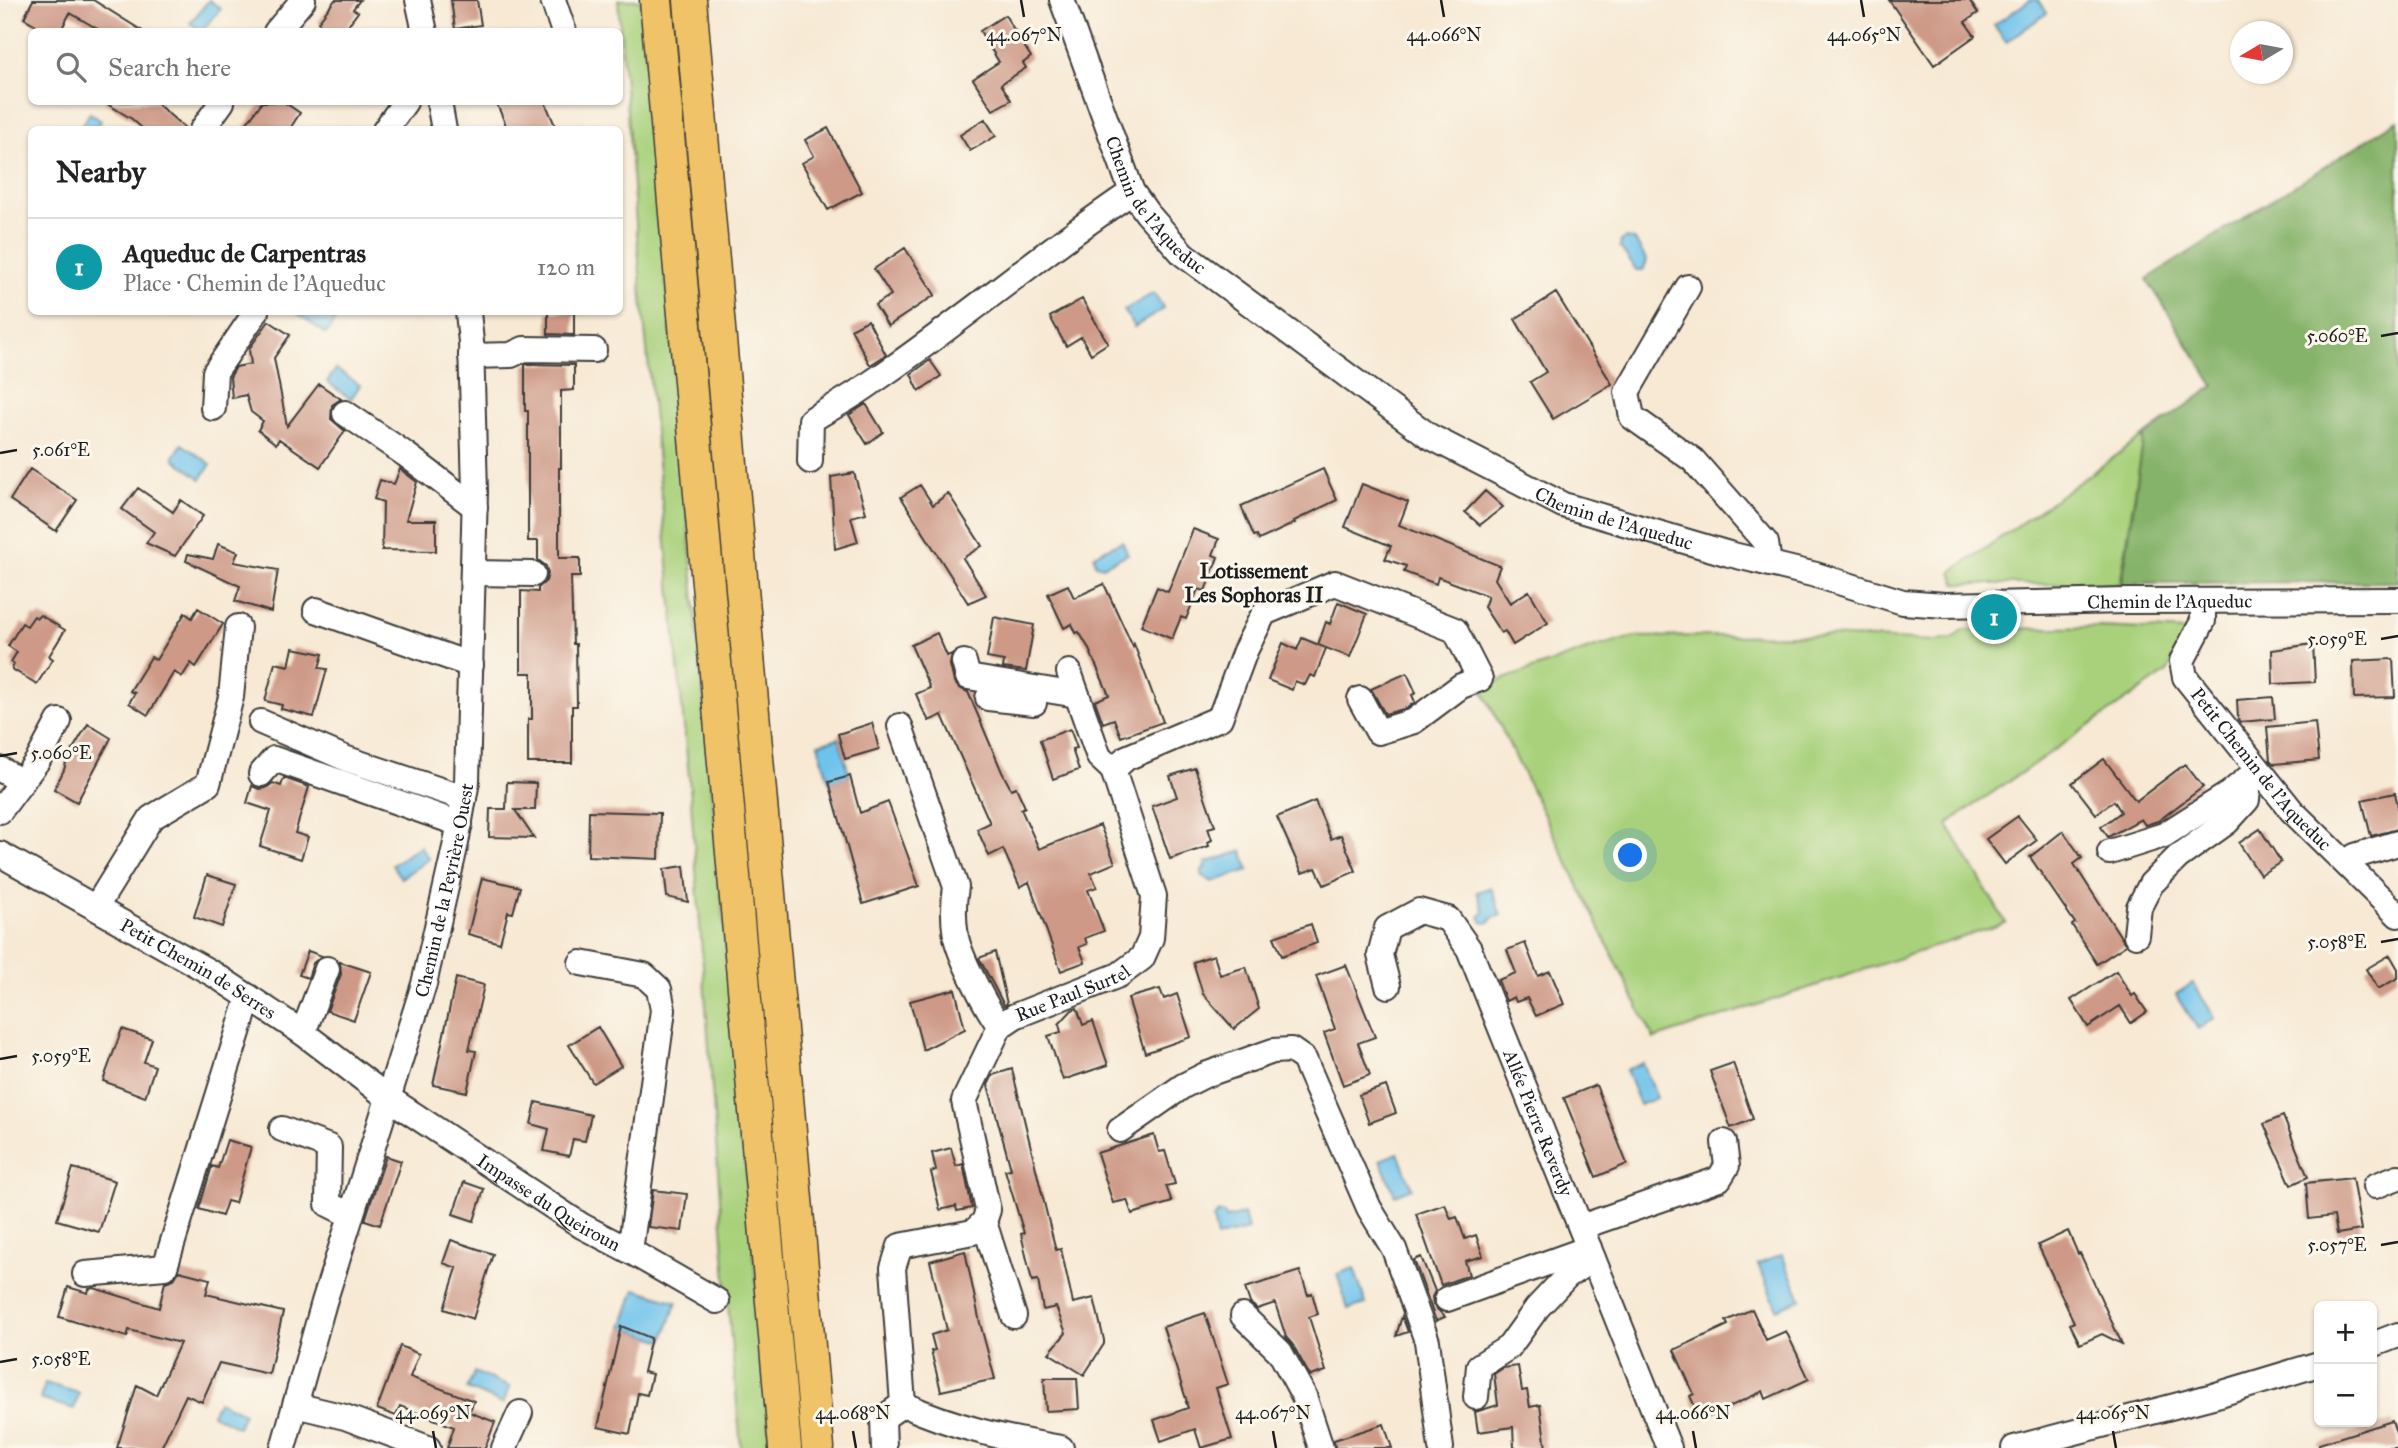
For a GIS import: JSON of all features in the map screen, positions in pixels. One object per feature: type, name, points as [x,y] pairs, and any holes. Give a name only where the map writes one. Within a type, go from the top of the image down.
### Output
[{"type":"main road","points":[[656,0],[785,1448]]},
{"type":"main road","points":[[690,0],[818,1448]]},
{"type":"street","points":[[279,28],[303,0]]},
{"type":"street","points":[[418,0],[424,28]]},
{"type":"street","points":[[553,0],[563,28]]},
{"type":"street","name":"Chemin de l'Aqueduc","points":[[1062,0],[1132,192],[1183,254],[1429,436],[1563,505],[1903,602],[1945,605],[2398,600]]},
{"type":"street","points":[[205,126],[220,105]]},
{"type":"street","points":[[388,126],[403,105]]},
{"type":"street","points":[[440,105],[443,126]]},
{"type":"street","points":[[810,461],[811,420],[868,386],[1098,214],[1132,192]]},
{"type":"street","points":[[1688,287],[1627,392],[1632,417],[1693,460],[1766,543],[1769,564]]},
{"type":"street","points":[[213,408],[215,372],[254,315]]},
{"type":"street","name":"Chemin de la Peyrière Ouest","points":[[283,1448],[350,1215],[424,984],[460,824],[467,781],[475,507],[468,315]]},
{"type":"street","points":[[471,356],[511,355],[524,349],[594,349]]},
{"type":"street","points":[[345,413],[475,507]]},
{"type":"street","points":[[473,573],[533,574]]},
{"type":"street","points":[[1112,770],[1126,758],[1220,718],[1245,652],[1264,613],[1335,583],[1455,630],[1480,679],[1461,686],[1414,721],[1378,732],[1360,699]]},
{"type":"street","name":"Petit Chemin de l'Aqueduc","points":[[2203,601],[2203,621],[2182,661],[2185,677],[2253,774],[2398,915]]},
{"type":"street","points":[[316,610],[471,665]]},
{"type":"street","points":[[96,907],[151,818],[208,784],[231,697],[238,627]]},
{"type":"street","points":[[964,662],[968,677],[1076,693]]},
{"type":"street","points":[[988,698],[1076,693]]},
{"type":"street","name":"Rue Paul Surtel","points":[[1014,1316],[984,1222],[988,1210],[964,1101],[1000,1026],[1015,1016],[1119,975],[1142,958],[1151,938],[1154,896],[1112,770],[1099,757],[1076,693]]},
{"type":"street","points":[[0,811],[38,760],[59,721]]},
{"type":"street","points":[[261,722],[347,759],[464,798]]},
{"type":"street","points":[[900,726],[956,887],[953,909],[956,940],[989,1013],[1000,1026]]},
{"type":"street","points":[[261,774],[274,759],[460,824]]},
{"type":"street","points":[[0,769],[22,782]]},
{"type":"street","points":[[2110,852],[2164,835],[2230,793],[2253,774]]},
{"type":"street","points":[[2136,935],[2139,907],[2151,884],[2178,857],[2227,822],[2247,800],[2253,774]]},
{"type":"street","points":[[2347,864],[2355,856],[2398,844]]},
{"type":"street","name":"Petit Chemin de Serres","points":[[0,854],[249,997],[303,1032],[387,1097]]},
{"type":"street","name":"Allée Pierre Reverdy","points":[[1388,986],[1380,955],[1387,928],[1419,911],[1448,919],[1469,949],[1669,1448]]},
{"type":"street","points":[[582,964],[644,975],[659,989],[663,1010],[630,1251]]},
{"type":"street","points":[[303,1032],[327,969]]},
{"type":"street","points":[[85,1274],[165,1267],[249,997]]},
{"type":"street","points":[[1120,1130],[1183,1086],[1205,1075],[1273,1051],[1291,1050],[1304,1059],[1369,1209],[1394,1249],[1427,1341],[1441,1448]]},
{"type":"street","name":"Impasse du Queiroun","points":[[387,1097],[582,1226],[717,1301]]},
{"type":"street","points":[[282,1129],[329,1147],[328,1204],[350,1215]]},
{"type":"street","points":[[1447,1299],[1587,1245],[1719,1179],[1727,1166],[1724,1142]]},
{"type":"street","points":[[2375,1186],[2398,1177]]},
{"type":"street","points":[[903,1404],[893,1268],[900,1246],[973,1232],[984,1222]]},
{"type":"street","points":[[1476,1397],[1479,1366],[1509,1346],[1537,1308],[1567,1276],[1587,1245]]},
{"type":"street","points":[[1243,1316],[1280,1352],[1304,1396],[1321,1448]]},
{"type":"street","points":[[2377,1343],[2398,1335]]},
{"type":"street","points":[[2014,1448],[2213,1396],[2314,1366]]},
{"type":"street","points":[[884,1448],[883,1418],[903,1404]]},
{"type":"street","points":[[903,1404],[925,1414],[1020,1441],[1061,1448]]},
{"type":"street","points":[[295,1405],[345,1417],[428,1448]]},
{"type":"street","points":[[504,1448],[520,1413]]},
{"type":"green space","points":[[618,0],[641,0],[771,1448],[741,1448],[690,788],[642,299],[623,62],[623,28],[620,28]]},
{"type":"green space","points":[[2398,120],[2398,582],[2122,583],[2144,436],[2214,386],[2147,279]]},
{"type":"green space","points":[[2144,436],[2120,584],[1956,584],[1952,572]]},
{"type":"green space","points":[[2100,627],[2189,631],[2167,672],[1947,824],[2006,923],[1654,1039],[1481,687],[1595,647],[1635,637],[1802,635],[1935,641],[1953,639],[1963,630]]},
{"type":"water","points":[[209,0],[221,9],[204,28],[197,28],[190,23]]},
{"type":"water","points":[[2030,0],[2038,0],[2047,13],[2006,42],[1994,25]]},
{"type":"water","points":[[90,113],[101,121],[97,126],[81,126]]},
{"type":"water","points":[[1626,238],[1635,240],[1647,261],[1643,270],[1636,270],[1620,247],[1621,241]]},
{"type":"water","points":[[1154,293],[1164,309],[1134,327],[1124,310]]},
{"type":"water","points":[[300,315],[330,315],[336,319],[326,334]]},
{"type":"water","points":[[336,369],[360,385],[351,399],[327,382]]},
{"type":"water","points":[[182,444],[211,464],[201,479],[173,458]]},
{"type":"water","points":[[1122,541],[1128,554],[1103,566],[1096,564],[1094,556],[1097,553]]},
{"type":"water","points":[[839,738],[850,777],[829,782],[818,744]]},
{"type":"water","points":[[420,846],[429,859],[401,878],[392,865]]},
{"type":"water","points":[[1242,851],[1249,870],[1212,882],[1202,875],[1205,863]]},
{"type":"water","points":[[1491,887],[1501,915],[1483,923],[1480,917],[1484,912],[1477,892]]},
{"type":"water","points":[[2193,983],[2215,1018],[2198,1029],[2176,994]]},
{"type":"water","points":[[1643,1063],[1657,1098],[1640,1105],[1626,1070]]},
{"type":"water","points":[[1398,1153],[1412,1188],[1395,1195],[1380,1160]]},
{"type":"water","points":[[1218,1213],[1224,1214],[1226,1218],[1244,1214],[1248,1230],[1217,1237],[1213,1219]]},
{"type":"water","points":[[1782,1255],[1801,1299],[1777,1309],[1758,1264]]},
{"type":"water","points":[[1354,1268],[1366,1304],[1348,1309],[1337,1274]]},
{"type":"water","points":[[635,1289],[677,1302],[663,1341],[622,1327]]},
{"type":"water","points":[[474,1372],[510,1387],[503,1404],[467,1389]]},
{"type":"water","points":[[45,1383],[79,1393],[74,1409],[40,1399]]},
{"type":"water","points":[[218,1401],[244,1413],[238,1427],[212,1414]]},
{"type":"building","points":[[33,0],[93,0],[138,28],[96,28],[70,13],[62,28],[41,28],[24,18]]},
{"type":"building","points":[[335,0],[360,0],[353,9],[358,12],[346,28],[326,28],[318,22]]},
{"type":"building","points":[[451,0],[477,0],[481,25],[455,28]]},
{"type":"building","points":[[1889,0],[1969,0],[1978,13],[1965,22],[1975,36],[1934,65]]},
{"type":"building","points":[[1005,15],[1031,57],[1023,63],[1026,68],[1001,84],[1011,100],[993,110],[973,79],[999,62],[980,31]]},
{"type":"building","points":[[109,105],[158,105],[182,126],[140,126]]},
{"type":"building","points":[[260,105],[288,105],[300,113],[292,126],[245,126]]},
{"type":"building","points":[[497,105],[546,105],[555,126],[506,126]]},
{"type":"building","points":[[985,119],[996,136],[970,151],[960,135]]},
{"type":"building","points":[[828,128],[862,192],[828,210],[802,163],[814,156],[805,140]]},
{"type":"building","points":[[905,248],[935,295],[888,326],[875,305],[891,295],[874,269]]},
{"type":"building","points":[[1556,293],[1612,384],[1553,419],[1530,382],[1546,372],[1515,319]]},
{"type":"building","points":[[1082,299],[1108,343],[1091,354],[1081,337],[1066,346],[1050,317]]},
{"type":"building","points":[[548,315],[574,315],[574,335],[548,334]]},
{"type":"building","points":[[868,320],[886,355],[870,365],[851,329]]},
{"type":"building","points":[[269,321],[290,335],[274,358],[287,426],[319,384],[341,399],[332,405],[331,419],[345,431],[320,467],[279,439],[276,444],[258,430],[263,421],[251,412],[246,395],[232,398],[230,377],[236,367],[251,364],[249,349]]},
{"type":"building","points":[[930,360],[941,376],[919,391],[911,374]]},
{"type":"building","points":[[527,364],[574,365],[574,390],[561,391],[559,468],[559,558],[580,558],[580,577],[571,577],[577,706],[572,706],[572,763],[528,763],[532,673],[521,673],[521,591],[538,592],[548,574],[546,566],[538,560],[538,541],[528,541],[528,411],[525,411]]},
{"type":"building","points":[[866,404],[883,432],[867,444],[849,415]]},
{"type":"building","points":[[30,469],[77,500],[56,531],[10,500]]},
{"type":"building","points":[[400,469],[417,482],[406,520],[436,520],[436,551],[382,550],[383,502],[374,499],[380,480],[394,484]]},
{"type":"building","points":[[1323,469],[1337,500],[1259,540],[1257,535],[1254,536],[1241,506]]},
{"type":"building","points":[[854,473],[866,513],[851,517],[858,542],[835,549],[831,477]]},
{"type":"building","points":[[1362,484],[1408,502],[1399,525],[1500,566],[1495,579],[1510,603],[1529,591],[1548,623],[1513,645],[1505,631],[1501,633],[1484,607],[1488,596],[1438,577],[1436,584],[1404,572],[1406,566],[1385,559],[1391,546],[1345,527]]},
{"type":"building","points":[[920,485],[933,505],[948,493],[982,546],[963,558],[986,595],[968,603],[901,497]]},
{"type":"building","points":[[138,488],[173,512],[181,500],[203,516],[175,556],[146,543],[154,532],[122,509]]},
{"type":"building","points":[[1485,491],[1503,507],[1480,525],[1465,512]]},
{"type":"building","points":[[1193,529],[1219,539],[1213,555],[1218,557],[1205,591],[1198,589],[1186,619],[1181,617],[1172,639],[1141,626],[1157,587],[1168,592]]},
{"type":"building","points":[[218,544],[238,552],[234,562],[278,570],[271,612],[235,601],[240,586],[186,561],[188,554],[213,559]]},
{"type":"building","points":[[1104,584],[1133,647],[1134,644],[1163,722],[1121,737],[1114,719],[1103,723],[1095,701],[1109,695],[1088,647],[1072,624],[1064,628],[1048,594],[1068,585],[1074,598]]},
{"type":"building","points":[[1338,602],[1367,614],[1350,657],[1318,645],[1326,622],[1330,624]]},
{"type":"building","points":[[198,608],[223,624],[196,667],[191,663],[182,677],[174,672],[148,715],[129,703],[135,693],[130,691],[151,657],[156,660],[185,613],[192,618]]},
{"type":"building","points":[[40,615],[65,630],[49,656],[53,659],[37,684],[12,669],[14,664],[11,662],[17,652],[8,646],[22,623],[27,626],[34,616],[37,618]]},
{"type":"building","points":[[994,617],[1034,625],[1026,671],[1003,668],[1004,661],[987,658]]},
{"type":"building","points":[[937,633],[947,656],[952,654],[950,665],[954,682],[968,692],[1002,772],[1011,789],[1016,787],[1025,807],[1021,809],[1039,849],[1100,825],[1115,863],[1091,873],[1097,887],[1088,890],[1104,931],[1085,938],[1087,944],[1079,947],[1085,962],[1061,971],[1029,882],[1020,887],[1003,849],[989,856],[977,829],[990,823],[942,715],[929,721],[922,708],[916,694],[930,688],[911,645]]},
{"type":"building","points":[[1302,638],[1326,648],[1315,677],[1310,675],[1305,685],[1295,681],[1292,690],[1268,680],[1283,643],[1297,650]]},
{"type":"building","points":[[2313,644],[2315,682],[2273,684],[2272,650]]},
{"type":"building","points":[[293,648],[323,654],[319,668],[327,669],[314,717],[281,709],[282,705],[265,701],[275,663],[289,666]]},
{"type":"building","points":[[2393,659],[2395,697],[2354,698],[2353,661]]},
{"type":"building","points":[[1407,673],[1416,693],[1412,695],[1415,702],[1407,708],[1385,714],[1371,689]]},
{"type":"building","points":[[2273,697],[2275,719],[2240,722],[2237,700]]},
{"type":"building","points":[[2315,722],[2319,760],[2274,764],[2270,760],[2267,727]]},
{"type":"building","points":[[872,723],[879,749],[845,759],[838,734]]},
{"type":"building","points":[[88,724],[111,738],[77,802],[54,789],[67,759]]},
{"type":"building","points":[[1070,729],[1077,748],[1072,749],[1079,770],[1053,779],[1040,740]]},
{"type":"building","points":[[2104,759],[2136,801],[2185,764],[2203,787],[2158,821],[2145,825],[2141,819],[2108,837],[2101,827],[2121,812],[2114,801],[2096,814],[2072,783]]},
{"type":"building","points":[[1195,768],[1215,826],[1208,828],[1212,840],[1208,842],[1209,846],[1170,859],[1152,806],[1177,797],[1170,776]]},
{"type":"building","points":[[850,776],[860,813],[888,802],[919,886],[863,904],[829,782]]},
{"type":"building","points":[[284,778],[309,787],[295,833],[308,837],[301,859],[260,846],[271,811],[247,803],[252,786],[266,788],[273,783],[281,786]]},
{"type":"building","points":[[507,782],[536,783],[535,810],[515,810],[534,838],[489,837],[490,809],[506,809]]},
{"type":"building","points":[[2395,793],[2398,829],[2371,836],[2362,800]]},
{"type":"building","points":[[1315,801],[1331,839],[1341,835],[1356,871],[1324,885],[1316,868],[1302,873],[1277,817]]},
{"type":"building","points":[[589,811],[660,813],[659,859],[588,856]]},
{"type":"building","points":[[2018,816],[2037,840],[2005,864],[1986,839]]},
{"type":"building","points":[[2260,829],[2281,862],[2260,875],[2239,843]]},
{"type":"building","points":[[2063,831],[2082,858],[2074,864],[2126,945],[2097,964],[2072,925],[2075,923],[2030,857]]},
{"type":"building","points":[[684,866],[688,902],[667,897],[664,869]]},
{"type":"building","points":[[207,875],[236,884],[222,927],[194,917]]},
{"type":"building","points":[[482,878],[520,887],[513,913],[508,912],[500,943],[468,934]]},
{"type":"building","points":[[1311,924],[1317,943],[1282,956],[1274,937]]},
{"type":"building","points":[[1525,943],[1538,976],[1550,971],[1564,1004],[1536,1016],[1527,998],[1516,1002],[1514,997],[1506,1001],[1498,980],[1516,973],[1507,950]]},
{"type":"building","points":[[308,951],[322,956],[313,963],[308,978],[299,975]]},
{"type":"building","points":[[995,952],[1007,1004],[1004,1005],[979,958]]},
{"type":"building","points":[[1214,955],[1220,975],[1246,967],[1259,1009],[1234,1029],[1203,994],[1193,962]]},
{"type":"building","points":[[2390,955],[2398,969],[2398,978],[2378,989],[2366,969]]},
{"type":"building","points":[[340,962],[371,972],[354,1020],[327,1011],[341,974]]},
{"type":"building","points":[[1346,965],[1375,1037],[1358,1043],[1370,1075],[1343,1085],[1324,1033],[1335,1029],[1316,976]]},
{"type":"building","points":[[2116,971],[2132,996],[2135,994],[2147,1012],[2131,1023],[2120,1006],[2088,1027],[2071,1000]]},
{"type":"building","points":[[456,978],[484,985],[469,1050],[476,1051],[467,1092],[433,1085]]},
{"type":"building","points":[[955,989],[965,1029],[923,1050],[910,1001]]},
{"type":"building","points":[[1160,989],[1164,999],[1177,994],[1191,1037],[1145,1053],[1128,998]]},
{"type":"building","points":[[1077,1008],[1083,1025],[1093,1021],[1108,1065],[1063,1080],[1048,1036],[1061,1032],[1059,1024]]},
{"type":"building","points":[[598,1027],[621,1066],[593,1083],[569,1045]]},
{"type":"building","points":[[122,1029],[152,1039],[144,1062],[155,1066],[145,1097],[103,1081]]},
{"type":"building","points":[[1733,1063],[1753,1119],[1731,1128],[1710,1071]]},
{"type":"building","points":[[1012,1069],[1050,1227],[1056,1250],[1061,1249],[1073,1303],[1094,1298],[1104,1340],[1084,1375],[1049,1353],[1066,1333],[1056,1307],[1043,1310],[1038,1280],[1032,1281],[1021,1234],[1024,1233],[1005,1170],[1011,1169],[988,1085],[993,1075]]},
{"type":"building","points":[[1596,1085],[1627,1164],[1596,1177],[1564,1098]]},
{"type":"building","points":[[1386,1086],[1396,1113],[1369,1123],[1359,1095]]},
{"type":"building","points":[[536,1102],[591,1115],[585,1141],[573,1139],[569,1156],[544,1151],[549,1129],[531,1124]]},
{"type":"building","points":[[2283,1116],[2308,1177],[2291,1185],[2264,1124]]},
{"type":"building","points":[[1154,1135],[1159,1152],[1165,1151],[1175,1184],[1166,1186],[1172,1202],[1132,1214],[1127,1200],[1113,1203],[1097,1153]]},
{"type":"building","points":[[227,1140],[251,1147],[235,1203],[227,1201],[222,1216],[199,1209],[212,1166],[218,1168]]},
{"type":"building","points":[[951,1148],[956,1166],[963,1164],[972,1208],[957,1211],[956,1206],[940,1210],[931,1172],[936,1170],[932,1153]]},
{"type":"building","points":[[386,1156],[401,1161],[380,1225],[365,1220]]},
{"type":"building","points":[[73,1168],[115,1181],[99,1232],[57,1220]]},
{"type":"building","points":[[2352,1178],[2361,1230],[2337,1234],[2334,1216],[2309,1219],[2306,1183]]},
{"type":"building","points":[[464,1182],[484,1189],[474,1221],[453,1214]]},
{"type":"building","points":[[653,1190],[687,1194],[682,1231],[648,1227]]},
{"type":"building","points":[[1445,1204],[1451,1219],[1457,1217],[1465,1239],[1476,1235],[1483,1256],[1465,1261],[1469,1275],[1441,1285],[1416,1214]]},
{"type":"building","points":[[2068,1231],[2122,1344],[2102,1334],[2080,1344],[2070,1324],[2074,1322],[2038,1245]]},
{"type":"building","points":[[451,1240],[493,1254],[473,1319],[444,1309],[457,1268],[443,1263]]},
{"type":"building","points":[[965,1251],[995,1379],[941,1391],[931,1351],[935,1350],[931,1335],[947,1330],[930,1261]]},
{"type":"building","points":[[1421,1257],[1435,1291],[1432,1297],[1433,1305],[1445,1317],[1436,1321],[1414,1260]]},
{"type":"building","points":[[179,1271],[210,1279],[206,1294],[283,1312],[269,1374],[219,1363],[202,1402],[186,1395],[161,1448],[117,1448],[137,1385],[156,1395],[180,1343],[129,1330],[127,1337],[59,1317],[68,1287],[88,1293],[89,1289],[94,1288],[159,1308],[165,1282],[174,1279]]},
{"type":"building","points":[[1300,1271],[1308,1295],[1312,1293],[1318,1314],[1309,1317],[1326,1371],[1310,1376],[1286,1337],[1275,1303],[1257,1309],[1250,1303],[1245,1288]]},
{"type":"building","points":[[1752,1309],[1766,1340],[1786,1331],[1809,1379],[1766,1399],[1763,1391],[1701,1420],[1690,1396],[1694,1394],[1674,1350],[1728,1325],[1726,1321]]},
{"type":"building","points":[[1205,1313],[1228,1384],[1216,1388],[1232,1439],[1201,1448],[1195,1429],[1161,1441],[1154,1420],[1188,1408],[1163,1327]]},
{"type":"building","points":[[1402,1316],[1408,1332],[1396,1336]]},
{"type":"building","points":[[621,1326],[651,1338],[643,1372],[652,1374],[647,1395],[638,1393],[630,1434],[598,1427]]},
{"type":"building","points":[[400,1346],[419,1354],[410,1377],[474,1401],[469,1412],[495,1422],[485,1448],[447,1448],[454,1427],[400,1406],[396,1416],[377,1409]]},
{"type":"building","points":[[1518,1366],[1522,1391],[1527,1390],[1530,1407],[1540,1405],[1546,1448],[1514,1448],[1513,1427],[1478,1432],[1475,1412],[1498,1405],[1494,1374],[1503,1368]]},
{"type":"building","points":[[1044,1378],[1077,1378],[1079,1409],[1046,1411]]},
{"type":"building","points":[[2392,1421],[2398,1448],[2319,1448],[2319,1444]]},
{"type":"building","points":[[1384,1424],[1392,1448],[1335,1448],[1334,1440]]},
{"type":"place","name":"Aqueduc de Carpentras","points":[[1994,617]]},
{"type":"district","name":"Lotissement Les Sophoras II","points":[[1254,583]]}]
